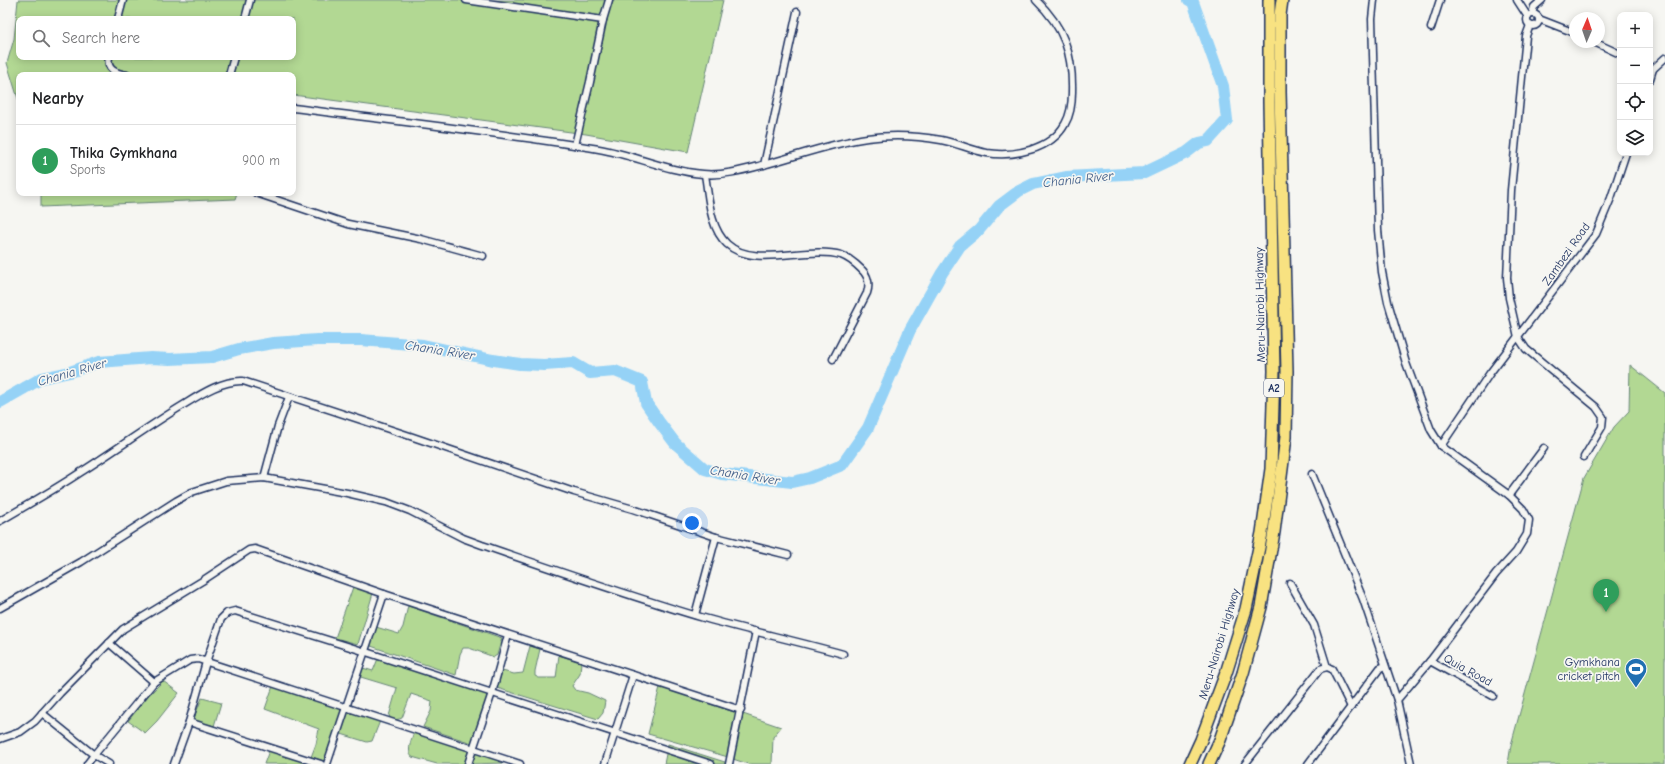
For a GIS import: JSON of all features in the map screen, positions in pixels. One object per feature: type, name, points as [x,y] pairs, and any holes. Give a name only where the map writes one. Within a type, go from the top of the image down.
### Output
[{"type":"highway","name":"Meru-Nairobi Highway","points":[[1190,764],[1201,740],[1226,672],[1246,609],[1262,533],[1271,469],[1274,371],[1269,124],[1269,0]]},
{"type":"highway","name":"Meru-Nairobi Highway","points":[[1208,764],[1220,740],[1243,673],[1260,607],[1274,532],[1286,437],[1287,372],[1280,92],[1280,15],[1282,0]]},
{"type":"street","points":[[119,16],[123,0]]},
{"type":"street","points":[[246,16],[250,0]]},
{"type":"street","points":[[466,0],[603,20]]},
{"type":"street","points":[[575,145],[603,20],[609,0]]},
{"type":"street","points":[[296,108],[538,139],[608,150],[681,171],[705,175],[728,173],[764,165],[836,145],[868,138],[906,137],[941,140],[987,153],[1010,154],[1033,150],[1052,139],[1065,125],[1072,106],[1072,74],[1069,50],[1059,29],[1036,0]]},
{"type":"street","points":[[1374,0],[1372,27],[1378,230],[1382,272],[1388,302],[1406,363],[1431,430],[1440,446],[1509,494],[1523,509],[1529,520],[1527,534],[1516,552],[1496,574],[1430,661]]},
{"type":"street","points":[[1431,28],[1440,0]]},
{"type":"street","points":[[1517,0],[1530,15],[1536,15],[1539,18],[1569,30]]},
{"type":"street","points":[[1542,0],[1534,7],[1527,21],[1530,25],[1526,36],[1517,119],[1511,190],[1507,278],[1509,298],[1518,337],[1526,349],[1596,407],[1603,417],[1602,427],[1584,457]]},
{"type":"street","points":[[764,165],[797,12]]},
{"type":"street","points":[[1530,25],[1536,24],[1539,18]]},
{"type":"street","points":[[1605,47],[1617,53]]},
{"type":"street","points":[[1653,68],[1665,58]]},
{"type":"street","points":[[108,60],[109,66],[116,72]]},
{"type":"street","points":[[230,72],[233,60]]},
{"type":"street","name":"Zambezi Road","points":[[1440,446],[1490,373],[1596,234],[1611,198],[1625,156]]},
{"type":"street","points":[[705,175],[710,208],[716,227],[727,244],[734,249],[747,254],[760,255],[830,253],[842,255],[864,271],[869,282],[867,294],[833,359]]},
{"type":"street","points":[[265,196],[348,224],[421,238],[484,256]]},
{"type":"street","points":[[0,521],[80,472],[146,427],[208,391],[227,383],[243,381],[574,492],[639,511],[716,537],[788,555]]},
{"type":"street","points":[[264,478],[278,426],[289,397]]},
{"type":"street","points":[[1509,494],[1544,448]]},
{"type":"street","points":[[1312,474],[1363,599],[1386,666],[1397,700],[1411,764]]},
{"type":"street","points":[[0,608],[81,562],[192,492],[226,481],[264,478],[347,493],[386,502],[410,511],[453,533],[482,545],[695,615],[842,654]]},
{"type":"street","points":[[695,615],[716,537]]},
{"type":"street","points":[[0,739],[20,732],[35,721],[108,643],[134,622],[252,549],[268,553],[384,594],[508,635],[741,710]]},
{"type":"street","points":[[1290,583],[1314,625],[1327,667]]},
{"type":"street","points":[[327,764],[384,594]]},
{"type":"street","points":[[174,764],[189,722],[206,662],[221,619],[227,613],[235,611],[364,651],[711,764]]},
{"type":"street","points":[[729,764],[756,631]]},
{"type":"street","points":[[468,764],[492,693],[508,635]]},
{"type":"street","points":[[108,643],[154,682]]},
{"type":"street","points":[[87,764],[154,682],[190,660],[198,659],[520,764]]},
{"type":"street","name":"Quia Road","points":[[1397,700],[1430,661],[1493,696]]},
{"type":"street","points":[[1308,764],[1380,668],[1386,666]]},
{"type":"street","points":[[1245,764],[1320,669],[1327,667],[1332,669],[1351,707]]},
{"type":"street","points":[[605,764],[633,675]]},
{"type":"street","points":[[42,713],[94,755],[109,764]]},
{"type":"street","points":[[189,722],[321,764]]},
{"type":"green space","points":[[18,0],[723,0],[688,152],[586,134],[296,95],[296,72],[16,72],[16,92],[7,63],[14,39],[16,20],[16,60],[296,60],[296,16],[16,16]]},
{"type":"green space","points":[[41,196],[236,196],[235,199],[41,207]]},
{"type":"green space","points":[[1630,365],[1665,393],[1665,764],[1508,764],[1511,745],[1584,478],[1614,427],[1629,411]]},
{"type":"green space","points":[[353,587],[373,593],[358,644],[335,638]]},
{"type":"green space","points":[[408,606],[502,638],[497,655],[494,657],[469,648],[463,648],[460,654],[456,675],[365,644],[371,621],[376,627],[399,634],[403,627]]},
{"type":"green space","points":[[530,646],[540,649],[535,671],[535,676],[539,678],[556,678],[559,655],[581,662],[580,674],[572,686],[575,690],[588,693],[605,701],[603,713],[598,719],[497,688],[502,671],[514,674],[523,673]]},
{"type":"green space","points":[[379,656],[492,691],[475,744],[423,727],[431,711],[432,701],[411,694],[402,718],[395,720],[390,718],[389,716],[397,688],[354,675],[356,666],[373,671]]},
{"type":"green space","points":[[163,681],[179,693],[157,721],[145,733],[128,721],[148,696]]},
{"type":"green space","points":[[273,686],[343,708],[327,762],[311,757],[316,744],[319,729],[265,709]]},
{"type":"green space","points":[[660,687],[737,713],[728,757],[648,734]]},
{"type":"green space","points":[[202,698],[221,703],[214,726],[193,720]]},
{"type":"green space","points":[[346,709],[380,721],[372,741],[367,742],[338,733]]},
{"type":"green space","points":[[743,714],[781,727],[773,737],[772,764],[748,764],[733,759]]},
{"type":"green space","points":[[415,730],[473,748],[467,764],[437,764],[412,757],[410,754],[410,748]]},
{"type":"green space","points":[[668,744],[728,763],[664,764]]},
{"type":"green space","points":[[270,748],[307,761],[306,764],[264,764]]},
{"type":"green space","points":[[477,749],[505,759],[504,763],[471,764]]},
{"type":"waterway","name":"Chania River","points":[[0,402],[42,378],[70,372],[99,362],[151,358],[170,359],[212,357],[239,349],[273,343],[317,340],[361,340],[423,345],[493,360],[520,364],[544,365],[573,363],[590,373],[615,371],[642,382],[646,403],[659,422],[675,443],[705,469],[722,474],[792,482],[810,478],[842,465],[868,428],[910,330],[942,273],[960,246],[979,230],[999,206],[1019,191],[1033,184],[1066,177],[1144,173],[1186,153],[1199,143],[1208,141],[1227,120],[1223,86],[1193,2],[1189,0]]},
{"type":"place","name":"Thika Gymkhana","points":[[1606,612]]},
{"type":"place","name":"Gymkhana cricket pitch","points":[[1636,688]]}]
